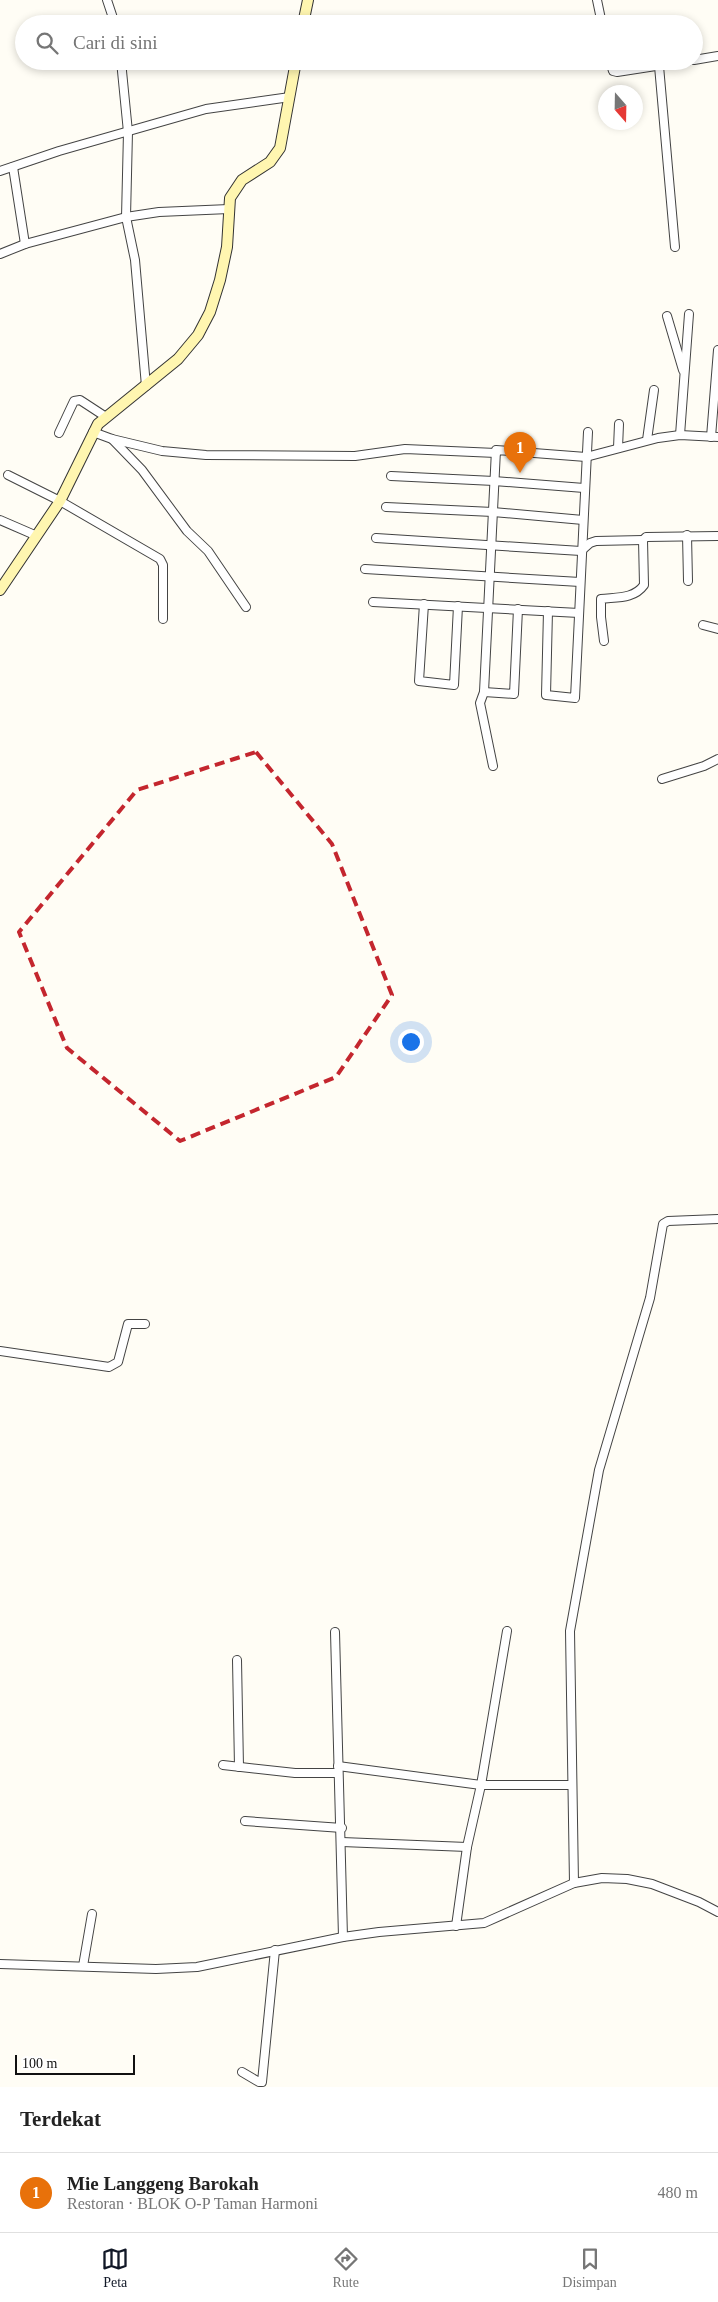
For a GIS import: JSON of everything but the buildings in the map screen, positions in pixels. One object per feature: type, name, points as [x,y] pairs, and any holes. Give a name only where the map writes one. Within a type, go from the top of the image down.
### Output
[{"type":"main road","points":[[304,15],[308,0]]},
{"type":"main road","points":[[0,590],[60,501],[93,432],[106,417],[178,359],[188,348],[210,312],[220,280],[227,247],[230,198],[236,186],[242,180],[270,162],[280,148],[294,70]]},
{"type":"street","points":[[107,0],[112,15]]},
{"type":"street","points":[[597,0],[600,15]]},
{"type":"street","points":[[703,58],[718,56]]},
{"type":"street","points":[[122,70],[128,132],[126,217],[136,260],[146,386]]},
{"type":"street","points":[[613,70],[617,72],[631,70]]},
{"type":"street","points":[[659,70],[675,247]]},
{"type":"street","points":[[0,171],[206,109],[290,97]]},
{"type":"street","points":[[12,167],[25,244]]},
{"type":"street","points":[[0,254],[25,244],[126,217],[159,212],[229,209]]},
{"type":"street","points":[[680,435],[689,314]]},
{"type":"street","points":[[667,316],[685,376]]},
{"type":"street","points":[[93,432],[112,439],[162,451],[206,454],[355,456],[405,449],[496,452],[496,450],[586,457],[647,440],[680,435],[715,437],[718,350]]},
{"type":"street","points":[[647,440],[654,390]]},
{"type":"street","points":[[59,434],[74,401],[80,400],[106,417]]},
{"type":"street","points":[[618,448],[620,424]]},
{"type":"street","points":[[548,611],[546,695],[575,698],[588,432]]},
{"type":"street","points":[[112,439],[142,470],[187,531],[208,551],[246,607]]},
{"type":"street","points":[[493,766],[480,703],[484,692],[496,452]]},
{"type":"street","points":[[8,475],[60,501],[160,559],[163,566],[163,619]]},
{"type":"street","points":[[391,476],[584,488]]},
{"type":"street","points":[[386,507],[493,512],[583,520]]},
{"type":"street","points":[[0,520],[37,536]]},
{"type":"street","points":[[376,538],[581,551],[590,543],[596,541],[643,540],[652,535],[718,536]]},
{"type":"street","points":[[687,536],[688,582]]},
{"type":"street","points":[[604,641],[601,617],[602,599],[635,595],[644,585],[643,540]]},
{"type":"street","points":[[365,569],[490,575],[580,582]]},
{"type":"street","points":[[373,602],[579,613]]},
{"type":"street","points":[[424,604],[419,681],[454,685],[458,606]]},
{"type":"street","points":[[484,692],[514,694],[518,609]]},
{"type":"street","points":[[703,625],[718,629]]},
{"type":"street","points":[[662,778],[704,766],[718,758]]},
{"type":"street","points":[[574,1882],[570,1630],[599,1470],[650,1298],[663,1224],[668,1221],[718,1218]]},
{"type":"street","points":[[0,1351],[109,1367],[118,1362],[128,1324],[145,1324]]},
{"type":"street","points":[[456,1926],[467,1847],[481,1785],[507,1631]]},
{"type":"street","points":[[336,1632],[338,1769],[342,1828],[343,1937]]},
{"type":"street","points":[[237,1660],[239,1766]]},
{"type":"street","points":[[223,1765],[296,1773],[338,1769],[481,1785],[572,1784]]},
{"type":"street","points":[[246,1821],[342,1828]]},
{"type":"street","points":[[342,1842],[467,1847]]},
{"type":"street","points":[[0,1964],[180,1969],[211,1965],[343,1937],[484,1923],[574,1882],[602,1878],[628,1879],[665,1888],[718,1912]]},
{"type":"street","points":[[83,1966],[92,1914]]},
{"type":"street","points":[[242,2072],[260,2083],[262,2082],[275,1950]]},
{"type":"highlighted area","points":[[256,752],[332,844],[392,995],[336,1077],[180,1141],[67,1048],[19,932],[137,790]]},
{"type":"place","name":"Mie Langgeng Barokah","points":[[520,473]]}]
